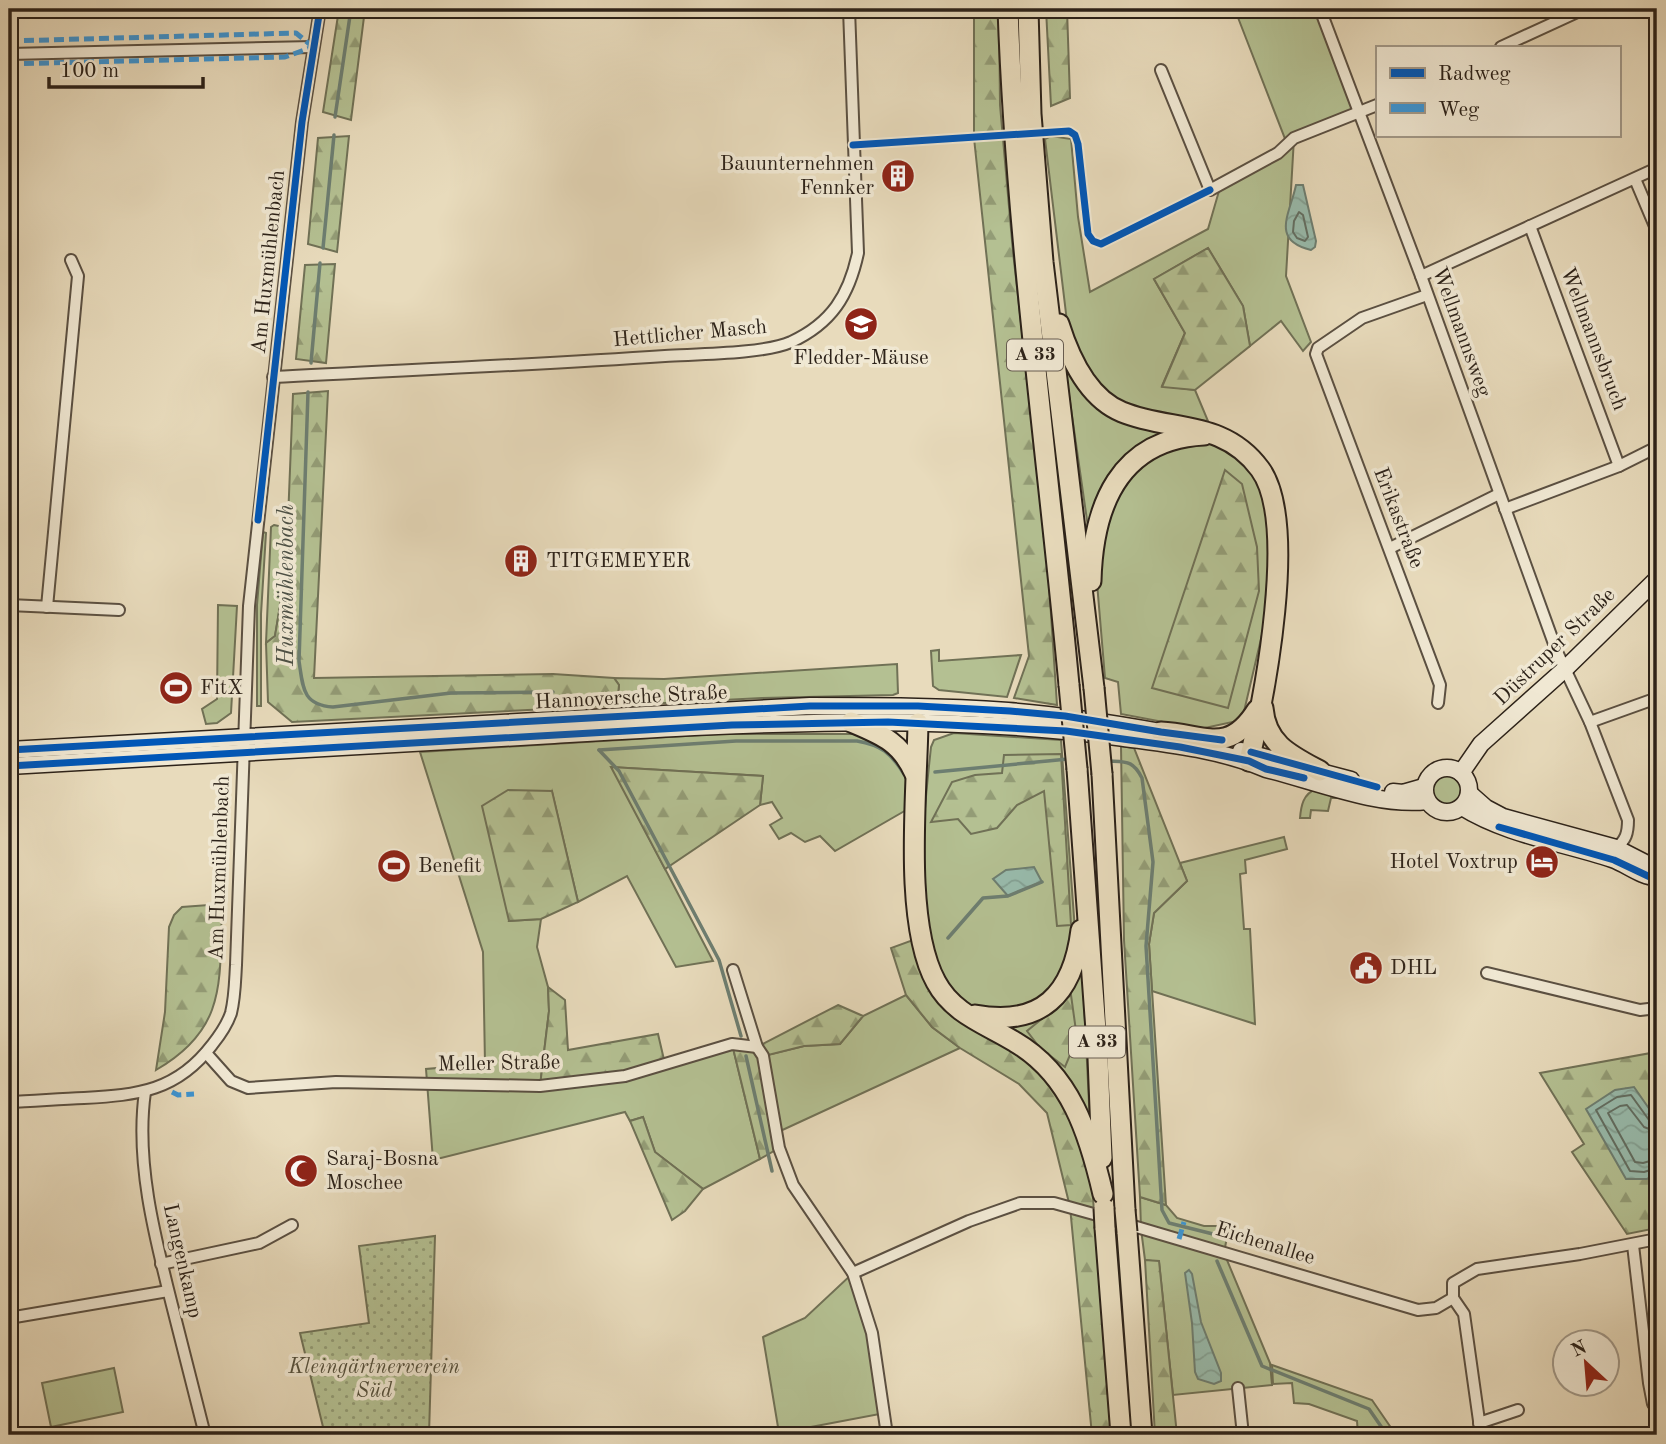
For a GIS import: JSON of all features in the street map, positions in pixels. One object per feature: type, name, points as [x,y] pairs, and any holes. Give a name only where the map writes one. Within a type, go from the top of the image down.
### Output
[{"type":"highway","name":"A 33","points":[[1008,9],[1023,133],[1043,262],[1094,688],[1125,1210],[1142,1435]]},
{"type":"highway","name":"A 33","points":[[1028,9],[1023,133],[1023,252],[1077,769],[1098,1058],[1104,1210],[1121,1435]]},
{"type":"highway","points":[[1043,262],[1068,350],[1084,378],[1102,399],[1119,411],[1149,420],[1191,426],[1236,446],[1261,470],[1273,498],[1278,546],[1276,607],[1250,757]]},
{"type":"highway","points":[[1089,651],[1092,555],[1095,530],[1105,499],[1124,472],[1142,453],[1164,441],[1215,435]]},
{"type":"highway","points":[[1161,732],[1212,739],[1233,737],[1249,723],[1262,696]]},
{"type":"highway","points":[[1262,696],[1264,720],[1274,740],[1320,771]]},
{"type":"highway","points":[[918,714],[916,886],[926,959],[936,982],[962,1012],[1034,1055],[1062,1083],[1088,1136],[1104,1210]]},
{"type":"highway","points":[[851,722],[879,733],[895,744],[908,757],[917,778]]},
{"type":"highway","points":[[962,1012],[1000,1019],[1021,1016],[1052,1000],[1065,985],[1073,969],[1079,947],[1086,891]]},
{"type":"main road","name":"Düstruper Straße","points":[[1454,770],[1566,668],[1657,579]]},
{"type":"main road","name":"Hannoversche Straße","points":[[9,750],[810,706],[918,714],[1066,730],[1250,757]]},
{"type":"main road","name":"Hannoversche Straße","points":[[9,766],[718,726],[851,722],[918,714],[1065,716],[1161,732],[1250,757]]},
{"type":"main road","points":[[1250,757],[1320,771],[1392,792],[1426,794]]},
{"type":"main road","points":[[1250,757],[1266,769],[1374,797],[1404,802],[1426,794]]},
{"type":"main road","points":[[1454,770],[1469,786],[1465,800],[1456,810],[1443,812],[1432,806],[1426,794],[1426,781],[1434,771],[1454,770]]},
{"type":"main road","points":[[1465,800],[1503,817],[1616,848],[1657,869]]},
{"type":"main road","points":[[1465,800],[1499,827],[1614,860],[1650,877],[1657,877]]},
{"type":"street","name":"Am Huxmühlenbach","points":[[145,1092],[185,1074],[206,1053],[230,1015],[235,992],[249,606],[273,377],[313,47],[320,9]]},
{"type":"street","name":"Hettlicher Masch","points":[[273,377],[735,351],[777,347],[806,334],[831,313],[843,298],[853,278],[858,253],[849,9]]},
{"type":"street","name":"Wellmannsweg","points":[[1320,9],[1421,276],[1557,652],[1590,722],[1628,820],[1628,832],[1624,842],[1616,848]]},
{"type":"street","points":[[1503,46],[1584,9]]},
{"type":"street","points":[[9,54],[313,47]]},
{"type":"street","points":[[1161,70],[1210,190],[1278,153],[1294,138],[1376,106]]},
{"type":"street","points":[[1421,276],[1657,168]]},
{"type":"street","points":[[1634,178],[1657,231]]},
{"type":"street","name":"Wellmannsbruch","points":[[1530,226],[1619,466]]},
{"type":"street","points":[[47,607],[78,276],[71,260]]},
{"type":"street","name":"Erikastraße","points":[[1427,295],[1362,318],[1318,348],[1316,354],[1440,685],[1438,703]]},
{"type":"street","points":[[1505,509],[1619,466],[1657,447]]},
{"type":"street","points":[[1390,548],[1499,494]]},
{"type":"street","points":[[9,605],[119,610]]},
{"type":"street","points":[[1590,722],[1657,698]]},
{"type":"street","points":[[733,970],[757,1047],[763,1056],[779,1148],[793,1185],[852,1273],[872,1333],[887,1435]]},
{"type":"street","points":[[1487,973],[1640,1010],[1657,1008]]},
{"type":"street","name":"Meller Straße","points":[[206,1053],[224,1074],[238,1085],[248,1088],[336,1082],[540,1086],[625,1076],[732,1044],[757,1047]]},
{"type":"street","points":[[9,1102],[145,1092]]},
{"type":"street","name":"Langenkamp","points":[[145,1092],[145,1180],[161,1264],[205,1435]]},
{"type":"street","name":"Eichenallee","points":[[852,1273],[969,1221],[1020,1203],[1054,1203],[1418,1310],[1436,1308],[1453,1298]]},
{"type":"street","points":[[161,1264],[259,1243],[292,1225]]},
{"type":"street","points":[[1518,1410],[1480,1429],[1464,1314],[1453,1298],[1453,1283],[1477,1269],[1657,1239]]},
{"type":"street","points":[[1633,1245],[1649,1383],[1653,1404],[1657,1406]]},
{"type":"street","points":[[9,1318],[168,1292]]},
{"type":"street","points":[[1238,1388],[1243,1435]]},
{"type":"green space","points":[[339,9],[365,9],[351,120],[323,112]]},
{"type":"green space","points":[[974,9],[999,9],[1000,105],[1013,252],[1047,554],[1057,705],[1014,698],[1029,656],[974,138]]},
{"type":"green space","points":[[1046,9],[1067,9],[1070,98],[1051,106]]},
{"type":"green space","points":[[1257,9],[1320,9],[1359,114],[1294,138],[1286,276],[1311,342],[1303,351],[1281,321],[1250,346],[1243,306],[1208,248],[1154,279],[1185,333],[1162,386],[1195,390],[1208,421],[1146,414],[1108,396],[1090,374],[1068,330],[1045,139],[1051,136],[1071,139],[1078,217],[1090,292],[1208,229],[1219,191],[1287,144],[1237,15]]},
{"type":"green space","points":[[349,136],[337,252],[308,244],[318,138]]},
{"type":"green space","points":[[1208,248],[1243,306],[1250,346],[1195,390],[1162,387],[1185,333],[1154,279]]},
{"type":"green space","points":[[335,264],[326,363],[296,359],[305,265]]},
{"type":"green space","points":[[1068,350],[1102,399],[1189,436],[1124,472],[1092,555],[1065,367]]},
{"type":"green space","points":[[328,391],[314,678],[553,674],[614,678],[619,685],[618,695],[607,706],[292,722],[268,702],[266,643],[275,636],[286,570],[293,394]]},
{"type":"green space","points":[[1188,440],[1213,443],[1230,450],[1259,479],[1270,521],[1268,609],[1242,720],[1200,729],[1121,714],[1118,682],[1105,678],[1096,571],[1110,501],[1143,457]]},
{"type":"green space","points":[[1225,470],[1242,484],[1257,547],[1259,591],[1228,708],[1152,688]]},
{"type":"green space","points":[[274,525],[288,528],[286,570],[275,636],[266,643],[271,527]]},
{"type":"green space","points":[[263,532],[266,533],[261,614],[261,706],[257,706],[257,605]]},
{"type":"green space","points":[[218,605],[237,606],[231,713],[217,723],[206,724],[202,709],[217,699]]},
{"type":"green space","points":[[939,650],[939,661],[1021,655],[1007,697],[939,690],[933,686],[931,651]]},
{"type":"green space","points":[[897,664],[898,693],[893,695],[607,706],[618,695],[619,685],[614,678],[664,679]]},
{"type":"green space","points":[[954,733],[1061,740],[1076,944],[1058,987],[1024,1012],[970,1006],[949,989],[934,962],[926,927],[923,888],[925,808],[931,747],[934,740]]},
{"type":"green space","points":[[718,734],[855,734],[884,741],[908,776],[908,809],[835,851],[820,836],[805,842],[791,833],[779,839],[770,825],[782,818],[772,802],[760,805],[763,776],[612,767],[713,961],[676,967],[627,876],[578,902],[552,792],[509,921],[541,919],[537,947],[548,987],[549,1011],[540,1086],[732,1044],[760,1159],[703,1189],[655,1152],[643,1117],[630,1121],[625,1112],[433,1160],[426,1069],[485,1064],[483,952],[420,752]]},
{"type":"green space","points":[[1121,746],[1134,748],[1187,881],[1154,913],[1149,944],[1166,1205],[1140,1197],[1124,940]]},
{"type":"green space","points":[[1061,754],[1071,925],[1057,926],[1044,791],[1017,805],[997,828],[971,834],[958,819],[931,822],[952,782],[975,775],[1002,773],[1004,755]]},
{"type":"green space","points":[[611,767],[763,776],[760,805],[665,869]]},
{"type":"green space","points":[[1446,775],[1456,780],[1461,790],[1456,800],[1446,805],[1436,800],[1431,790],[1436,780]]},
{"type":"green space","points":[[1316,789],[1338,798],[1331,798],[1328,811],[1311,810],[1310,818],[1300,818],[1305,797]]},
{"type":"green space","points":[[508,790],[552,791],[578,902],[541,919],[509,921],[482,806]]},
{"type":"green space","points":[[1284,837],[1287,849],[1245,860],[1246,873],[1240,874],[1244,929],[1250,929],[1255,1024],[1152,991],[1149,944],[1154,913],[1187,881],[1180,863]]},
{"type":"green space","points":[[222,904],[219,978],[208,1019],[197,1037],[180,1054],[156,1070],[165,1012],[169,927],[174,915],[182,907]]},
{"type":"green space","points":[[913,940],[920,965],[1002,1040],[1059,1084],[1091,1172],[1111,1435],[1092,1435],[1070,1207],[1047,1113],[1019,1084],[960,1048],[932,1027],[906,995],[891,948]]},
{"type":"green space","points":[[1082,960],[1090,1124],[1079,1096],[1068,1080],[988,1023],[1025,1020]]},
{"type":"green space","points":[[548,987],[565,1000],[568,1050],[658,1034],[665,1064],[540,1086],[549,1011]]},
{"type":"green space","points":[[906,995],[932,1027],[960,1048],[776,1133],[763,1056],[804,1046],[840,1044],[863,1016]]},
{"type":"green space","points":[[1071,995],[1077,1038],[1065,1067],[1040,1048],[1027,1031]]},
{"type":"green space","points":[[838,1005],[863,1016],[840,1044],[804,1046],[764,1056],[779,1148],[760,1159],[732,1044],[757,1047]]},
{"type":"green space","points":[[1651,1053],[1657,1067],[1657,1228],[1627,1234],[1572,1152],[1584,1144],[1540,1073]]},
{"type":"green space","points":[[643,1117],[655,1152],[703,1189],[685,1211],[672,1220],[630,1121]]},
{"type":"green space","points":[[1140,1197],[1166,1205],[1177,1218],[1204,1226],[1229,1226],[1224,1253],[1270,1363],[1272,1385],[1173,1395],[1159,1262],[1145,1260]]},
{"type":"green space","name":"Kleingärtnerverein Süd","points":[[435,1236],[429,1434],[325,1435],[300,1333],[369,1323],[359,1246]]},
{"type":"green space","points":[[1145,1260],[1159,1261],[1177,1435],[1155,1435]]},
{"type":"green space","points":[[853,1273],[872,1333],[885,1413],[779,1433],[763,1337],[805,1318]]},
{"type":"green space","points":[[1272,1365],[1372,1400],[1396,1435],[1358,1435],[1357,1421],[1309,1404],[1294,1403],[1292,1383],[1273,1384]]},
{"type":"green space","points":[[114,1368],[123,1412],[51,1427],[42,1383]]},
{"type":"water","points":[[1296,185],[1303,185],[1316,241],[1311,250],[1298,246],[1287,233],[1287,216]]},
{"type":"water","points":[[1034,867],[1042,882],[1008,896],[993,879],[1006,870]]},
{"type":"water","points":[[1634,1087],[1657,1120],[1657,1174],[1647,1179],[1626,1179],[1586,1109],[1615,1090]]},
{"type":"water","points":[[1189,1270],[1201,1322],[1221,1373],[1221,1381],[1214,1384],[1198,1379],[1195,1372],[1185,1273]]},
{"type":"waterway","name":"Huxmühlenbach","points":[[335,117],[351,9]]},
{"type":"waterway","name":"Huxmühlenbach","points":[[323,248],[334,135]]},
{"type":"waterway","name":"Huxmühlenbach","points":[[311,363],[320,263]]},
{"type":"waterway","name":"Huxmühlenbach","points":[[308,392],[299,661],[303,686],[310,698],[315,703],[333,707],[451,693],[553,692]]},
{"type":"waterway","points":[[599,750],[736,741],[857,741],[885,751],[904,774]]},
{"type":"waterway","name":"Huxmühlenbach","points":[[599,750],[619,771],[719,960],[741,1036]]},
{"type":"waterway","points":[[935,772],[1068,759]]},
{"type":"waterway","points":[[1108,761],[1128,763],[1142,778],[1153,862],[1146,946],[1162,1210],[1169,1223],[1217,1235]]},
{"type":"waterway","points":[[948,938],[983,898],[1008,896],[1042,882]]},
{"type":"waterway","name":"Huxmühlenbach","points":[[746,1056],[772,1171]]},
{"type":"waterway","points":[[1217,1261],[1262,1366],[1369,1409],[1387,1435]]},
{"type":"marked path","points":[[9,41],[296,33],[313,47]]},
{"type":"marked path","points":[[9,64],[285,57],[313,47]]},
{"type":"marked path","points":[[172,1092],[178,1095],[194,1094]]},
{"type":"marked path","points":[[1179,1239],[1184,1222]]},
{"type":"cycle path","points":[[258,520],[302,122],[320,9]]},
{"type":"cycle path","points":[[853,145],[1069,131],[1075,135],[1078,144],[1088,234],[1093,241],[1101,244],[1210,190]]},
{"type":"cycle path","points":[[9,750],[810,706],[918,706],[1010,711],[1065,716],[1222,740]]},
{"type":"cycle path","points":[[9,766],[732,725],[888,722],[1066,731],[1180,747],[1249,761],[1266,769],[1304,778]]},
{"type":"cycle path","points":[[1251,752],[1377,787]]},
{"type":"cycle path","points":[[1499,827],[1614,860],[1650,877],[1657,877]]},
{"type":"place","name":"Bauunternehmen Fennker","points":[[898,176]]},
{"type":"place","name":"Fledder-Mäuse","points":[[861,324]]},
{"type":"place","name":"TITGEMEYER","points":[[521,561]]},
{"type":"place","name":"FitX","points":[[176,688]]},
{"type":"place","name":"Hotel Voxtrup","points":[[1542,862]]},
{"type":"place","name":"Benefit","points":[[394,866]]},
{"type":"place","name":"DHL","points":[[1366,968]]},
{"type":"place","name":"Saraj-Bosna Moschee","points":[[301,1171]]}]
